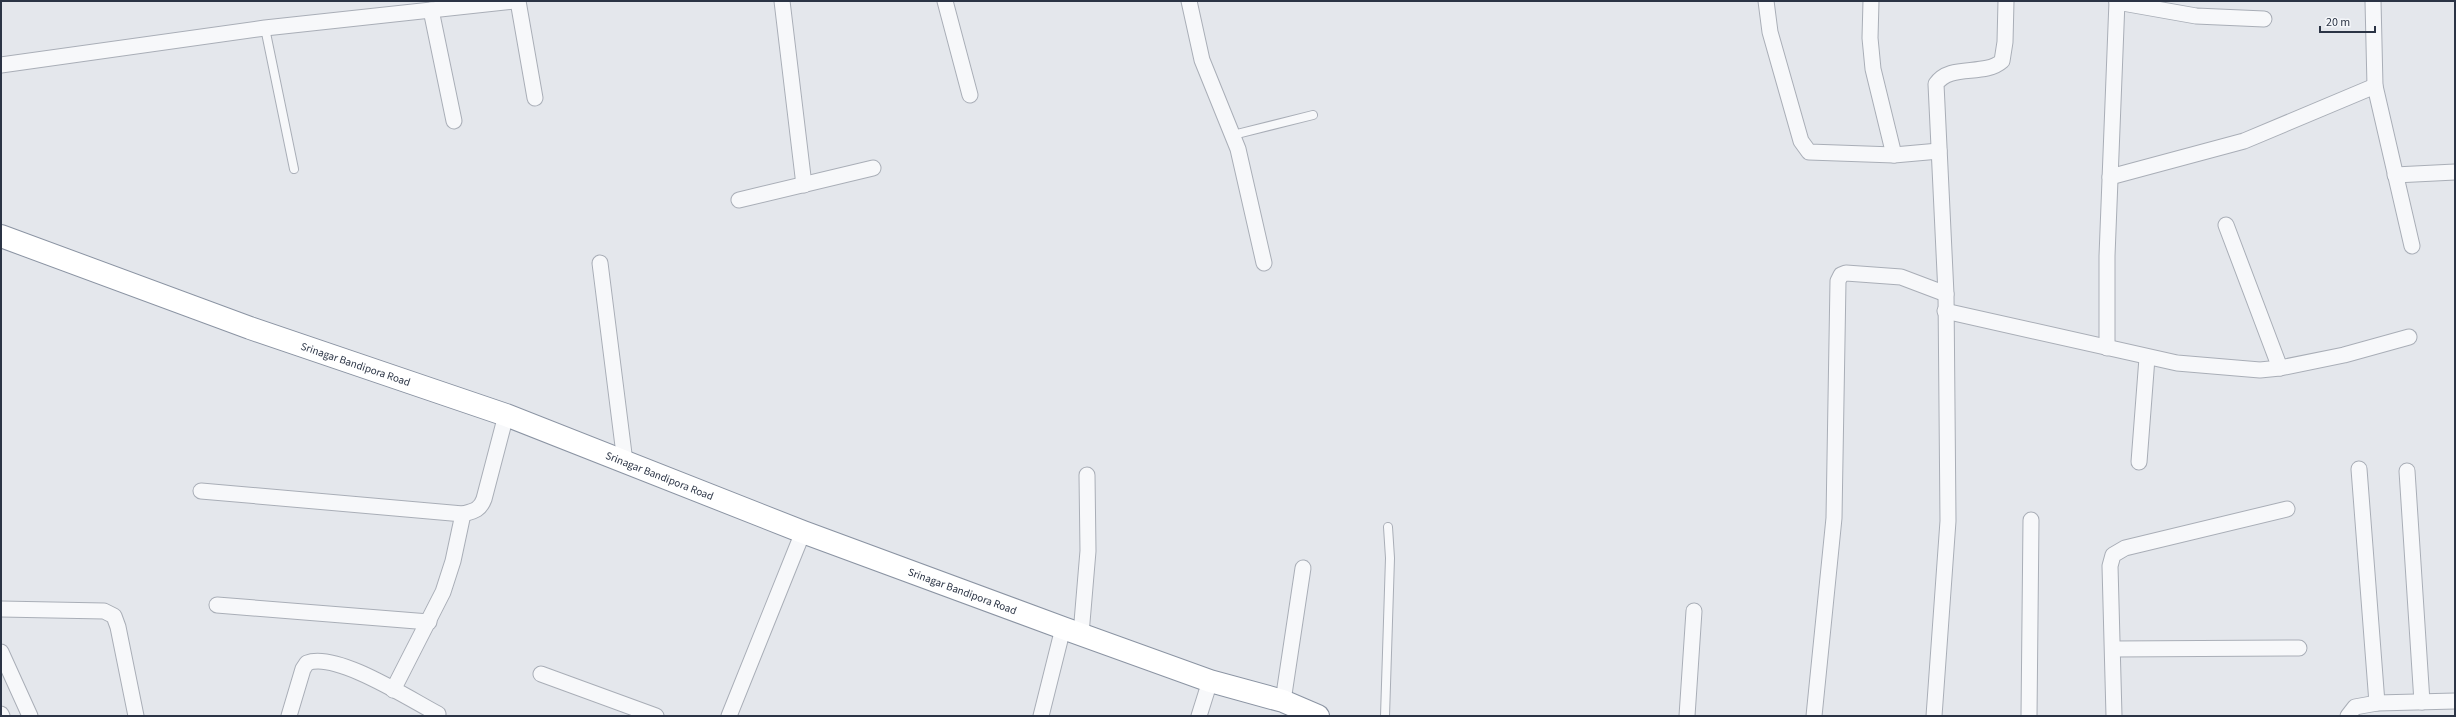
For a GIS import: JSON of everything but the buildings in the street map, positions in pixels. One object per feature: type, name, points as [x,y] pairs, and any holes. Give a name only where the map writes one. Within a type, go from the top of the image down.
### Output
[{"type":"highway","name":"Srinagar Bandipora Road","points":[[1,236],[250,328],[506,415],[802,532],[1210,681],[1283,701],[1318,716]]},
{"type":"street","points":[[1,65],[265,28],[514,1]]},
{"type":"street","points":[[518,1],[535,98]]},
{"type":"street","points":[[782,1],[804,185]]},
{"type":"street","points":[[945,1],[970,95]]},
{"type":"street","points":[[1188,1],[1202,60],[1232,135],[1264,263]]},
{"type":"street","points":[[1766,1],[1770,32],[1804,147],[1809,152],[1818,154],[1894,155],[1939,152]]},
{"type":"street","points":[[1871,1],[1870,38],[1873,69],[1894,155]]},
{"type":"street","points":[[1934,716],[1948,521],[1946,294],[1936,84],[1940,79],[1948,74],[1989,69],[2002,61],[2006,42],[2006,1]]},
{"type":"street","points":[[2107,348],[2107,256],[2117,1],[2196,16],[2264,19]]},
{"type":"street","points":[[2374,1],[2375,86],[2412,246]]},
{"type":"street","points":[[431,10],[454,121]]},
{"type":"street","points":[[2110,177],[2244,140],[2375,86]]},
{"type":"street","points":[[739,200],[873,168]]},
{"type":"street","points":[[2395,175],[2455,172]]},
{"type":"street","points":[[2226,225],[2280,368]]},
{"type":"street","points":[[600,263],[625,462]]},
{"type":"street","points":[[1814,716],[1834,518],[1838,280],[1841,275],[1846,273],[1891,276],[1913,281],[1946,294]]},
{"type":"street","points":[[1945,311],[2147,358],[2218,368],[2260,370],[2280,368],[2344,355],[2409,337]]},
{"type":"street","points":[[2139,462],[2147,358]]},
{"type":"street","points":[[201,492],[463,514],[475,511],[483,504],[506,415]]},
{"type":"street","points":[[2359,470],[2377,703]]},
{"type":"street","points":[[2407,471],[2422,702]]},
{"type":"street","points":[[1041,716],[1072,631],[1088,551],[1087,475]]},
{"type":"street","points":[[2114,716],[2114,649],[2110,566],[2113,555],[2117,551],[2287,509]]},
{"type":"street","points":[[393,690],[443,592],[453,561],[463,514]]},
{"type":"street","points":[[2029,716],[2031,520]]},
{"type":"street","points":[[729,716],[802,532]]},
{"type":"street","points":[[1283,701],[1303,568]]},
{"type":"street","points":[[217,605],[429,622]]},
{"type":"street","points":[[1,609],[104,611],[114,616],[118,627],[136,716]]},
{"type":"street","points":[[1687,716],[1694,611]]},
{"type":"street","points":[[2114,649],[2299,648]]},
{"type":"street","points":[[1,652],[30,716]]},
{"type":"street","points":[[290,716],[303,669],[310,662],[328,662],[344,666],[438,714]]},
{"type":"street","points":[[541,674],[656,716]]},
{"type":"street","points":[[1199,716],[1210,681]]},
{"type":"street","points":[[2348,716],[2355,707],[2377,703],[2455,701]]},
{"type":"lane","points":[[265,28],[294,169]]},
{"type":"lane","points":[[1232,135],[1313,115]]},
{"type":"lane","points":[[1385,716],[1390,558],[1388,527]]}]
